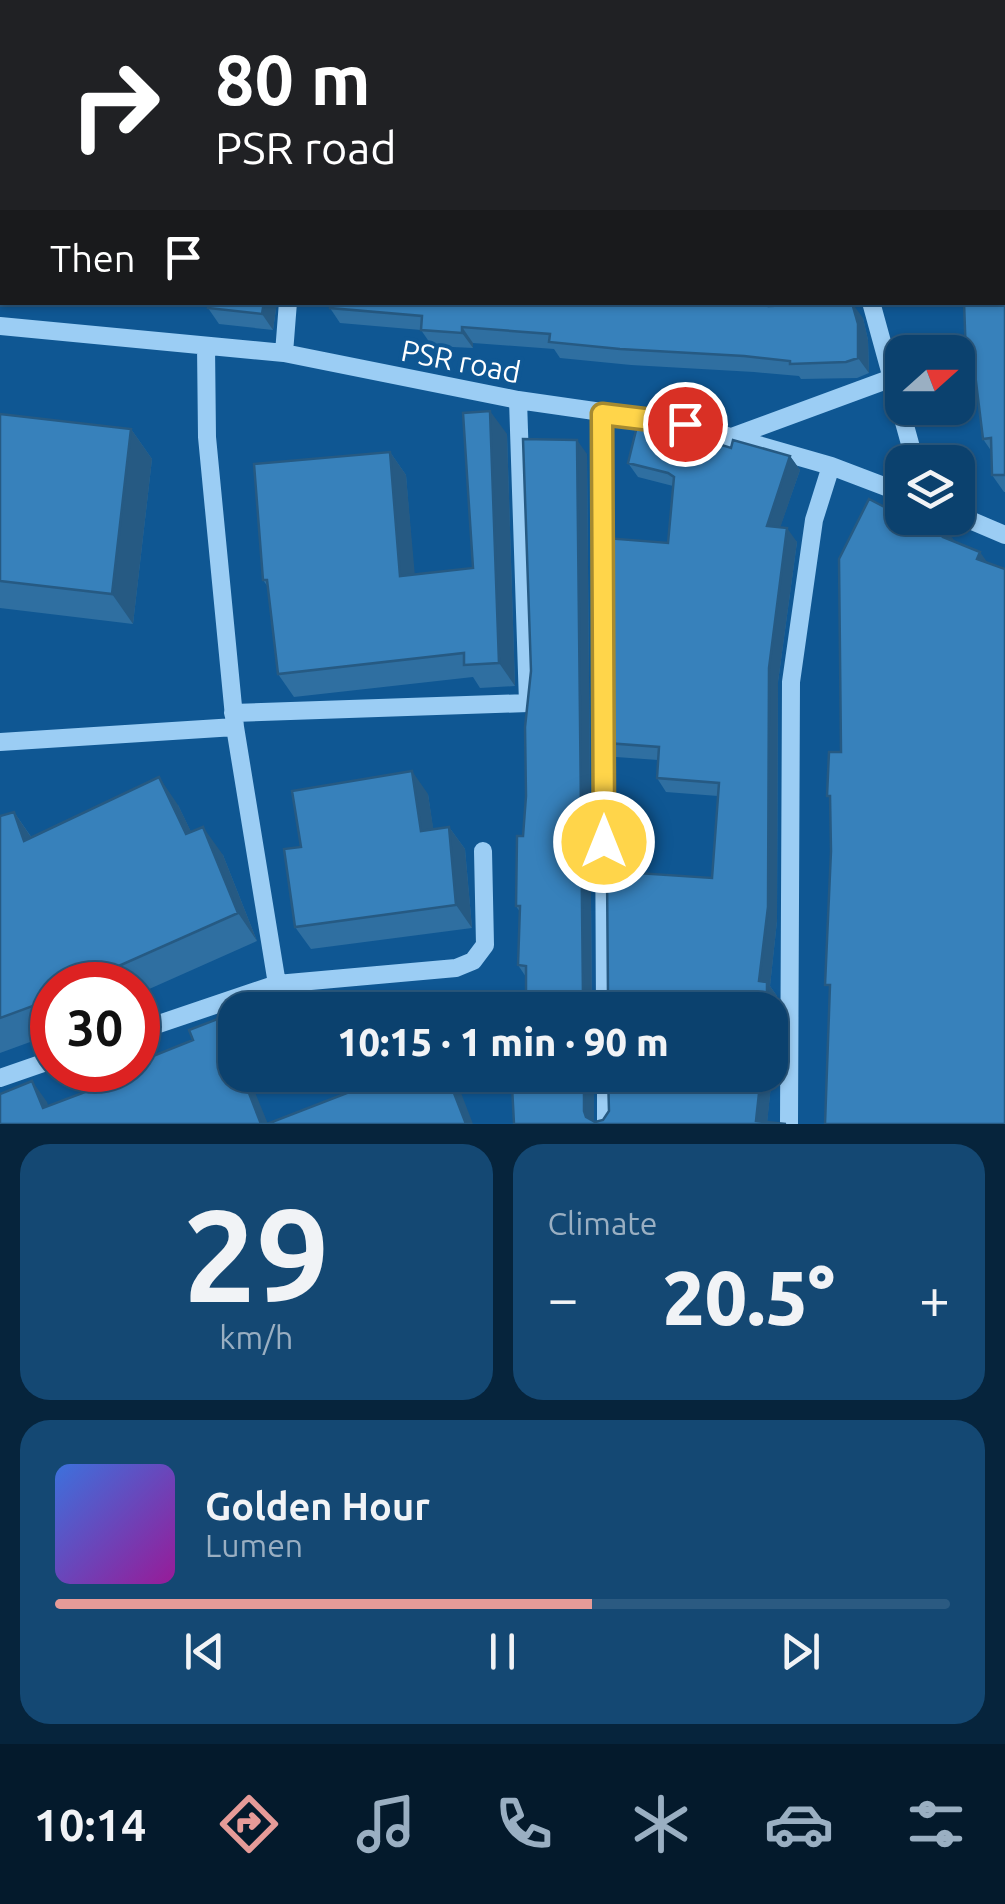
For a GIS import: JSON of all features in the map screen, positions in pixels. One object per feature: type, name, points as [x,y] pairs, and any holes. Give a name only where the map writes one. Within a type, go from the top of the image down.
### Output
[{"type":"street","points":[[284,354],[288,305]]},
{"type":"street","points":[[873,305],[885,351]]},
{"type":"street","name":"PSR road","points":[[0,326],[284,354],[518,400],[685,424],[885,486]]},
{"type":"street","points":[[206,346],[207,437],[234,720],[277,984]]},
{"type":"street","points":[[730,438],[885,381]]},
{"type":"street","points":[[0,742],[234,720],[528,702],[518,400]]},
{"type":"street","points":[[602,414],[605,992]]},
{"type":"street","points":[[789,1124],[791,682],[814,520],[831,466]]},
{"type":"street","points":[[975,522],[1005,535]]},
{"type":"street","points":[[160,1024],[277,984],[456,968],[473,961],[484,945],[483,851]]},
{"type":"street","points":[[0,1078],[30,1068]]},
{"type":"street","points":[[606,1092],[606,1124]]},
{"type":"building","points":[[208,305],[264,305],[262,314],[208,308]]},
{"type":"building","points":[[853,305],[858,324],[858,358],[790,364],[744,356],[620,349],[549,342],[550,334],[462,327],[462,333],[421,330],[422,316],[330,308]]},
{"type":"building","points":[[964,305],[1005,305],[1005,475],[992,475],[991,438],[983,439],[975,335],[965,335]]},
{"type":"building","points":[[490,411],[499,663],[464,665],[464,653],[278,674],[267,580],[263,580],[254,464],[390,452],[400,576],[473,568],[463,413]]},
{"type":"building","points":[[0,414],[131,429],[112,594],[0,581]]},
{"type":"building","points":[[639,418],[672,422],[670,429],[731,448],[733,440],[790,456],[767,526],[787,528],[769,668],[768,907],[759,981],[767,982],[767,992],[608,992],[607,871],[712,878],[719,783],[657,778],[659,747],[607,743],[606,538],[668,543],[674,477],[628,463]]},
{"type":"building","points":[[523,439],[577,440],[583,992],[526,992],[526,966],[518,965],[520,906],[516,906],[517,836],[523,836],[525,727],[531,671]]},
{"type":"building","points":[[869,499],[885,507],[885,535],[944,535],[980,552],[977,559],[1005,569],[1005,1124],[825,1124],[830,985],[825,985],[831,851],[827,796],[829,752],[841,752],[839,559]]},
{"type":"building","points":[[412,771],[421,831],[449,827],[456,905],[295,927],[284,849],[301,847],[292,791]]},
{"type":"building","points":[[159,777],[186,834],[203,827],[238,913],[128,962],[30,962],[30,1007],[0,1018],[0,816],[14,812],[24,841]]},
{"type":"building","points":[[218,1019],[218,1092],[249,1092],[261,1124],[0,1124],[0,1094],[30,1082],[30,1092],[36,1092],[43,1108],[85,1092],[160,1092],[160,1053],[193,1040],[189,1030]]},
{"type":"building","points":[[350,1092],[454,1092],[466,1124],[267,1124]]},
{"type":"building","points":[[512,1092],[584,1092],[586,1117],[595,1122],[603,1120],[609,1111],[608,1092],[759,1092],[756,1121],[786,1124],[514,1124]]},
{"type":"route","points":[[604,842],[602,414],[685,424]]}]
